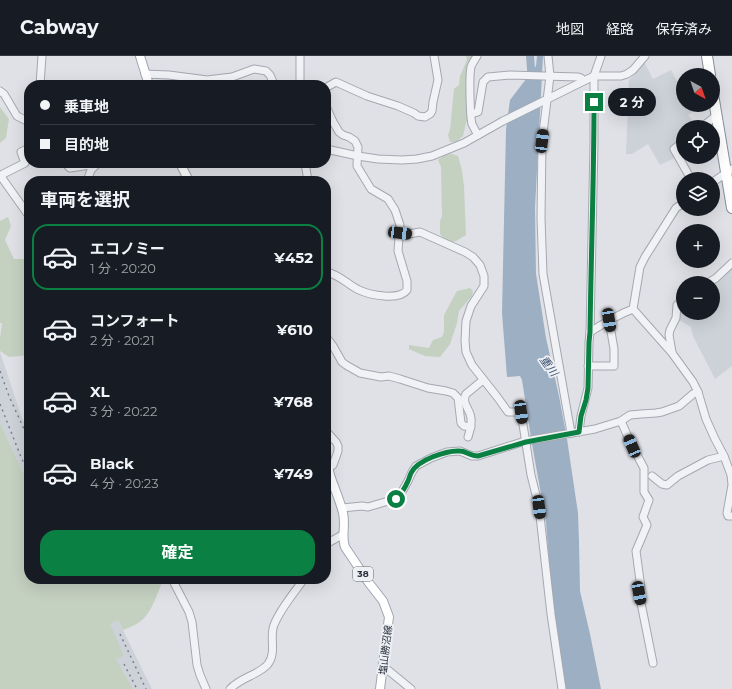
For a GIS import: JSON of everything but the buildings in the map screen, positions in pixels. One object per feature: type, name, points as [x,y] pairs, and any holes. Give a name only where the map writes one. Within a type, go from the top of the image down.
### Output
[{"type":"highway","points":[[707,56],[709,68]]},
{"type":"highway","points":[[716,112],[729,171],[732,208]]},
{"type":"main road","points":[[140,56],[147,80]]},
{"type":"main road","name":"塩山勝沼線","points":[[331,489],[342,508],[344,519],[342,535],[345,547],[383,601],[389,617],[380,689]]},
{"type":"street","points":[[40,80],[42,56]]},
{"type":"street","points":[[300,56],[300,80]]},
{"type":"street","points":[[331,84],[336,82],[367,96],[398,106],[418,116],[425,117],[432,111],[438,80],[434,56]]},
{"type":"street","points":[[477,56],[470,71],[472,125],[478,136]]},
{"type":"street","points":[[548,56],[550,76],[542,141],[541,218],[543,274],[571,434]]},
{"type":"street","points":[[579,432],[581,416],[588,388],[594,143],[594,76],[601,56]]},
{"type":"street","points":[[331,150],[386,160],[417,159],[432,156],[464,143],[502,121],[594,76],[621,76],[627,74],[633,70],[645,56]]},
{"type":"street","points":[[145,74],[207,80],[232,77],[254,69],[266,71],[272,80]]},
{"type":"street","points":[[471,114],[478,112],[483,82],[488,77],[578,77],[583,81]]},
{"type":"street","points":[[0,91],[4,94],[17,116],[24,120]]},
{"type":"street","points":[[711,120],[717,115]]},
{"type":"street","points":[[331,124],[343,135],[350,137],[355,141],[358,147],[357,166],[371,189],[388,199],[395,210],[400,225],[398,251],[408,287],[405,294],[401,296],[381,296],[360,290],[331,273]]},
{"type":"street","points":[[24,150],[21,152],[24,160]]},
{"type":"street","points":[[24,164],[3,174],[2,178],[24,209]]},
{"type":"street","points":[[720,177],[729,171]]},
{"type":"street","points":[[633,310],[640,267],[676,208]]},
{"type":"street","points":[[400,233],[409,234],[420,232],[466,252],[480,265],[484,276],[484,286],[471,306],[466,321],[466,352],[472,365],[508,412],[521,412],[531,475],[539,507],[551,614],[562,689]]},
{"type":"street","points":[[718,276],[732,263]]},
{"type":"street","points":[[590,332],[609,320],[633,310]]},
{"type":"street","points":[[633,310],[672,353],[693,382],[698,392],[706,419],[724,456],[731,476],[732,485],[727,513],[728,516],[732,516]]},
{"type":"street","points":[[672,353],[669,335],[676,318]]},
{"type":"street","points":[[588,366],[614,366],[614,349],[609,320]]},
{"type":"street","points":[[331,343],[342,362],[360,373],[381,377],[389,376],[428,388],[453,393],[458,398],[461,423],[464,426],[471,427]]},
{"type":"street","points":[[468,436],[471,427],[471,416],[464,401],[464,397],[483,380]]},
{"type":"street","points":[[342,508],[362,506],[368,507],[396,499],[400,495],[416,466],[446,452],[460,451],[472,456],[478,456],[526,442],[595,429],[621,420],[630,415],[656,413],[679,406],[698,392]]},
{"type":"street","points":[[621,420],[632,446],[644,468],[644,492],[649,500],[643,518],[647,525],[636,551],[641,588],[639,593],[652,663]]},
{"type":"street","points":[[331,437],[338,446],[338,451],[331,467]]},
{"type":"street","points":[[652,476],[662,484],[668,485],[678,476],[708,460],[724,456]]},
{"type":"street","points":[[331,541],[342,535]]},
{"type":"street","points":[[175,584],[189,612],[192,622],[197,665],[206,689]]},
{"type":"street","points":[[230,689],[241,679],[261,669],[269,662],[273,650],[274,624],[300,584]]},
{"type":"street","points":[[383,666],[411,689]]},
{"type":"shaded area","points":[[644,62],[653,79],[671,70],[676,79],[676,112],[692,112],[688,115],[692,120],[676,120],[676,146],[672,149],[676,157],[660,165],[648,144],[632,154],[626,154],[629,80]]},
{"type":"shaded area","points":[[732,266],[732,366],[715,379],[693,336],[691,327],[679,320],[720,320],[720,277]]},
{"type":"shaded area","points":[[0,352],[24,422],[24,474],[0,423]]},
{"type":"shaded area","points":[[118,620],[152,689],[133,689],[116,659],[124,656],[109,624]]},
{"type":"green space","points":[[466,56],[474,56],[466,78],[469,117],[463,136],[456,142],[450,142],[448,135],[450,130],[454,89],[459,85],[460,76],[467,60]]},
{"type":"green space","points":[[0,107],[9,119],[6,138],[0,143]]},
{"type":"green space","points":[[452,154],[458,156],[462,170],[466,235],[456,241],[448,243],[440,234],[440,221],[442,216],[441,167],[438,160],[445,155]]},
{"type":"green space","points":[[8,217],[11,226],[5,240],[14,259],[24,259],[24,356],[9,357],[0,351],[2,323],[0,323],[0,221]]},
{"type":"green space","points":[[470,288],[473,291],[472,296],[459,311],[457,323],[450,344],[440,357],[425,356],[409,349],[409,345],[429,348],[433,340],[442,337],[444,332],[444,315],[457,291]]},
{"type":"green space","points":[[0,423],[24,474],[24,584],[161,584],[153,605],[143,619],[135,625],[123,630],[118,620],[110,624],[124,656],[116,659],[133,689],[0,689]]},
{"type":"water","points":[[537,56],[543,56],[535,208],[536,274],[546,338],[567,439],[578,513],[580,591],[601,689],[566,689],[552,604],[546,522],[522,380],[520,376],[507,377],[502,313],[506,129],[510,100],[536,66]]},
{"type":"waterway","name":"重川","points":[[530,56],[532,82]]},
{"type":"railway","points":[[0,371],[9,396],[24,429]]},
{"type":"railway","points":[[0,404],[24,463]]},
{"type":"railway","points":[[120,634],[146,689]]},
{"type":"railway","points":[[124,664],[137,689]]},
{"type":"route","points":[[396,499],[400,495],[416,466],[446,452],[460,451],[472,456],[478,456],[526,442],[579,432],[581,416],[588,388],[594,102]]}]
